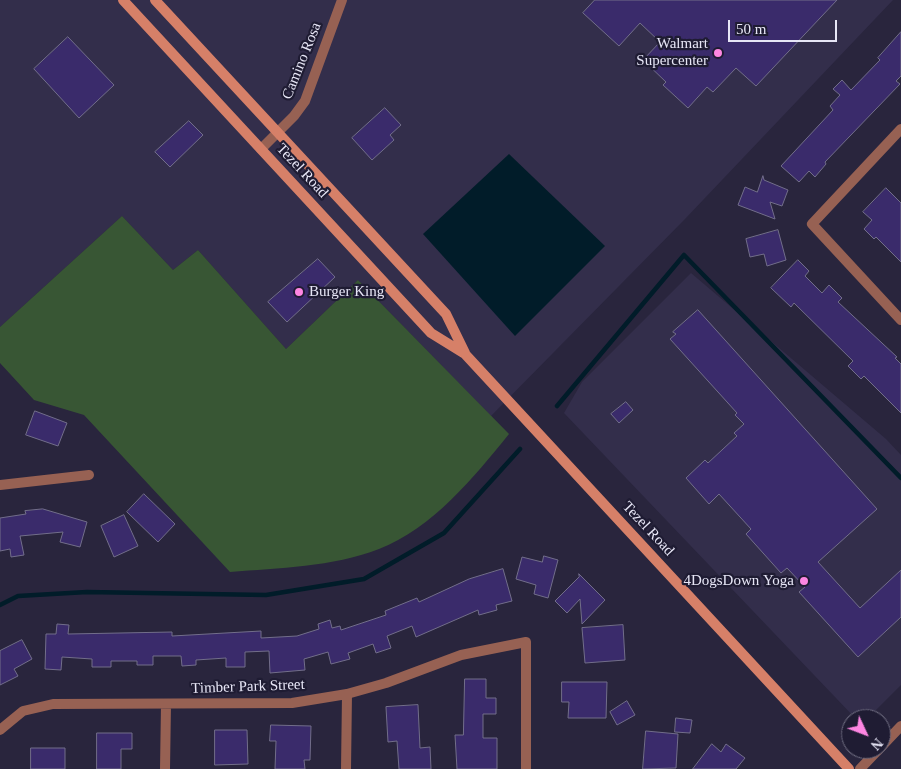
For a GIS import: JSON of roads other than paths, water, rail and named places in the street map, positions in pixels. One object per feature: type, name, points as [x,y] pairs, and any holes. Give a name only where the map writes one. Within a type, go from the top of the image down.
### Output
[{"type":"main road","name":"Tezel Road","points":[[123,0],[431,332],[465,354],[849,769]]},
{"type":"main road","name":"Tezel Road","points":[[155,0],[446,314],[465,354]]},
{"type":"street","name":"Camino Rosa","points":[[261,149],[278,133],[305,101],[342,0]]},
{"type":"street","points":[[901,129],[812,224],[901,320]]},
{"type":"street","points":[[0,484],[89,475]]},
{"type":"street","name":"Timber Park Street","points":[[0,730],[23,711],[40,706],[292,703],[347,694],[461,655],[526,642],[526,769]]},
{"type":"street","points":[[346,769],[347,694]]},
{"type":"street","points":[[165,769],[166,704]]},
{"type":"street","points":[[891,736],[901,726]]},
{"type":"street","points":[[860,769],[870,759]]},
{"type":"water","points":[[509,154],[605,246],[515,336],[423,234]]},
{"type":"waterway","points":[[557,406],[684,255],[901,478]]},
{"type":"waterway","points":[[0,605],[18,596],[87,592],[266,595],[364,579],[444,533],[520,449]]},
{"type":"place","name":"Walmart Supercenter","points":[[718,53]]},
{"type":"place","name":"Burger King","points":[[299,292]]},
{"type":"place","name":"4DogsDown Yoga","points":[[804,581]]}]
